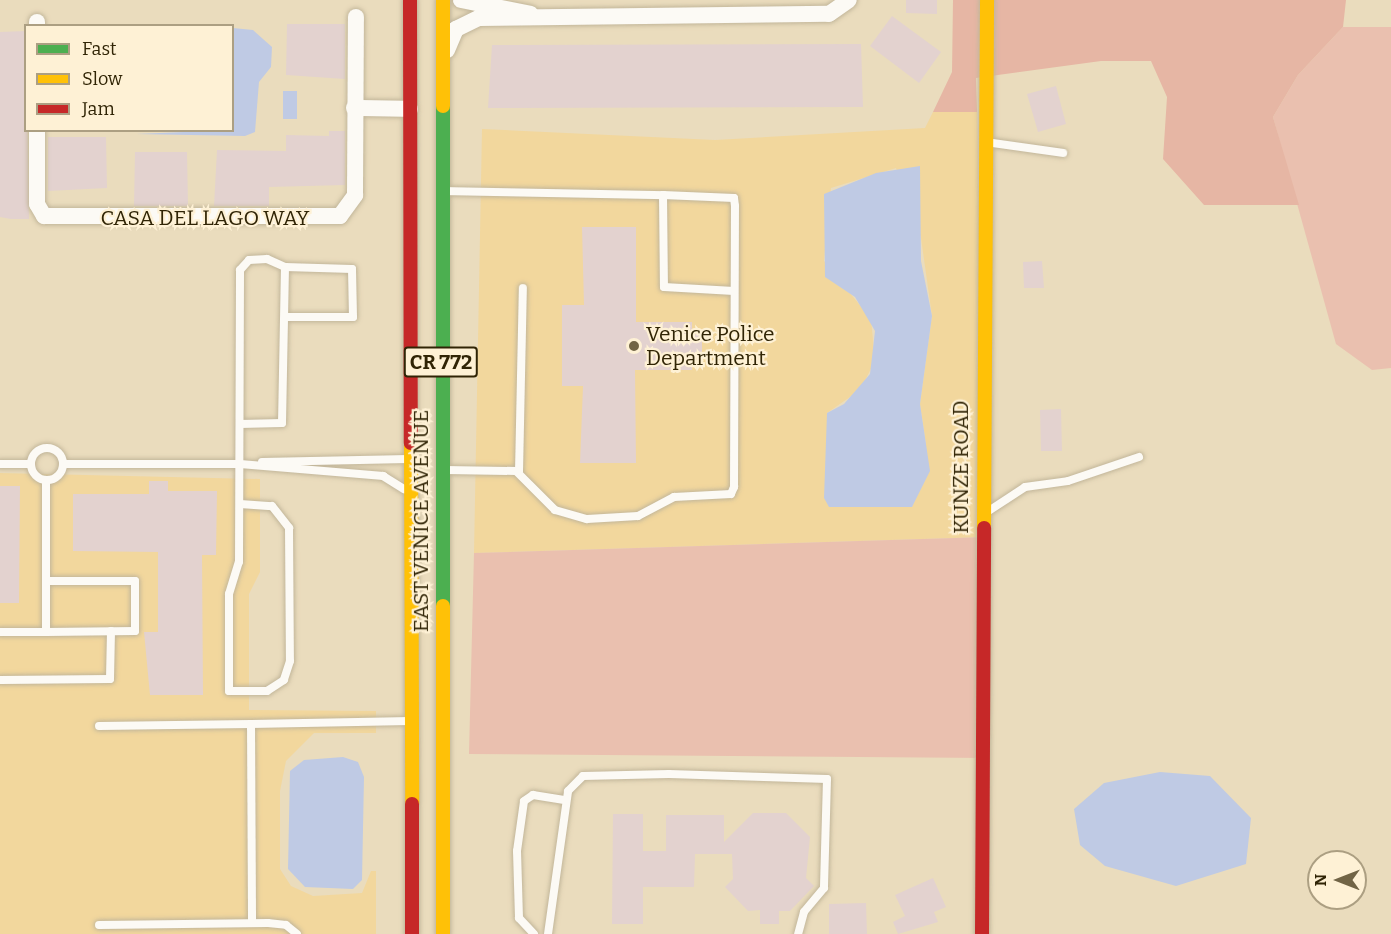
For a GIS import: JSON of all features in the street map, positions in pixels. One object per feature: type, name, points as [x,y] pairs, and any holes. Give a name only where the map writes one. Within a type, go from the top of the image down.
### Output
[{"type":"main road","name":"EAST VENICE AVENUE","points":[[410,0],[409,519],[412,934]]},
{"type":"main road","name":"EAST VENICE AVENUE","points":[[443,0],[445,81],[441,470],[443,934]]},
{"type":"main road","name":"KUNZE ROAD","points":[[982,934],[983,142],[987,0]]},
{"type":"main road","points":[[409,459],[427,492],[430,672],[442,724]]},
{"type":"street","points":[[461,0],[532,14]]},
{"type":"street","points":[[445,81],[447,45],[463,24],[532,14],[829,14],[849,0]]},
{"type":"street","name":"CASA DEL LAGO WAY","points":[[37,132],[37,204],[44,216],[333,218],[347,212],[355,195],[356,16]]},
{"type":"street","points":[[354,108],[410,109]]},
{"type":"lane","points":[[983,142],[1063,153]]},
{"type":"lane","points":[[444,190],[734,198],[731,494],[674,497],[638,516],[587,519],[555,510],[519,472],[523,288]]},
{"type":"lane","points":[[663,195],[664,287],[734,291]]},
{"type":"lane","points":[[240,504],[272,506],[289,528],[290,661],[285,680],[267,691],[229,691],[229,594],[239,562],[240,270],[249,260],[267,259],[285,267],[352,269],[352,317],[285,317]]},
{"type":"lane","points":[[240,424],[282,423],[285,267]]},
{"type":"lane","points":[[47,448],[56,451],[63,465],[59,475],[46,481],[34,475],[30,464],[34,455],[47,448]]},
{"type":"lane","points":[[982,516],[1025,488],[1079,478],[1139,458]]},
{"type":"lane","points":[[63,465],[240,464],[409,459]]},
{"type":"lane","points":[[0,464],[30,464]]},
{"type":"lane","points":[[240,464],[386,476],[404,489],[409,519]]},
{"type":"lane","points":[[441,470],[519,472]]},
{"type":"lane","points":[[46,481],[46,632]]},
{"type":"lane","points":[[0,632],[135,631],[135,581],[47,581]]},
{"type":"lane","points":[[0,680],[110,679],[111,631]]},
{"type":"lane","points":[[99,726],[411,720]]},
{"type":"lane","points":[[251,724],[252,923]]},
{"type":"lane","points":[[548,934],[563,800],[583,776],[827,779],[824,888],[804,912],[798,934]]},
{"type":"lane","points":[[534,934],[519,918],[517,851],[524,801],[533,795],[563,800]]},
{"type":"lane","points":[[99,925],[252,923],[286,925],[297,934]]},
{"type":"shaded area","points":[[953,0],[1346,0],[1343,27],[1298,75],[1273,117],[1299,205],[1204,205],[1163,159],[1167,97],[1151,61],[1101,61],[976,78],[977,112],[933,112],[952,72]]},
{"type":"shaded area","points":[[1343,27],[1391,27],[1391,368],[1372,370],[1336,344],[1273,117],[1298,75]]},
{"type":"shaded area","points":[[933,112],[977,112],[986,537],[474,553],[482,129],[715,140],[925,128]],"holes":[[[896,168],[921,238],[932,316],[920,404],[926,444],[912,507],[876,506],[827,413],[860,390],[875,361],[871,319],[824,261],[831,188]]]},
{"type":"shaded area","points":[[0,473],[260,479],[260,572],[249,594],[249,710],[376,711],[376,733],[314,733],[286,761],[280,791],[280,869],[291,886],[313,896],[362,893],[371,871],[376,871],[376,934],[0,934]]},
{"type":"shaded area","points":[[986,537],[988,758],[469,754],[474,553]]},
{"type":"water","points":[[234,28],[253,30],[272,47],[271,67],[259,82],[255,132],[245,136],[136,134],[234,132]]},
{"type":"water","points":[[283,91],[297,91],[297,119],[283,119]]},
{"type":"water","points":[[920,166],[921,261],[932,316],[920,404],[930,471],[912,507],[829,507],[824,498],[827,413],[844,404],[870,374],[875,331],[855,297],[825,277],[824,194],[876,173]]},
{"type":"water","points":[[343,757],[358,762],[364,777],[362,880],[353,889],[305,887],[288,869],[290,771],[304,760]]},
{"type":"water","points":[[1160,772],[1210,776],[1251,818],[1246,864],[1176,886],[1105,866],[1080,845],[1074,809],[1104,783]]},
{"type":"building","points":[[906,0],[937,0],[937,14],[906,13]]},
{"type":"building","points":[[892,16],[941,52],[919,83],[870,46]]},
{"type":"building","points":[[287,24],[345,24],[345,79],[286,75]]},
{"type":"building","points":[[24,31],[24,132],[28,132],[29,219],[0,217],[0,32]]},
{"type":"building","points":[[861,44],[863,107],[488,108],[492,45]]},
{"type":"building","points":[[1056,86],[1066,124],[1038,132],[1027,94]]},
{"type":"building","points":[[329,131],[345,131],[345,185],[269,187],[269,206],[214,206],[217,150],[286,151],[286,135],[329,136]]},
{"type":"building","points":[[48,137],[106,137],[107,188],[48,191]]},
{"type":"building","points":[[135,152],[187,152],[188,206],[134,206]]},
{"type":"building","name":"Venice Police Department","points":[[582,227],[636,227],[636,322],[692,322],[692,334],[702,334],[702,357],[692,357],[692,370],[635,370],[636,463],[580,463],[583,386],[562,386],[562,305],[584,305]]},
{"type":"building","points":[[1042,261],[1044,288],[1024,288],[1023,262]]},
{"type":"building","points":[[1061,409],[1062,451],[1041,451],[1040,410]]},
{"type":"building","points":[[149,481],[168,481],[168,491],[217,491],[216,555],[202,555],[203,695],[150,695],[144,632],[158,632],[158,552],[73,551],[73,494],[149,494]]},
{"type":"building","points":[[0,486],[20,486],[19,603],[0,603]]},
{"type":"building","points":[[753,813],[786,813],[810,837],[806,878],[814,886],[790,911],[779,911],[779,924],[760,924],[760,910],[748,911],[725,887],[733,879],[732,854],[695,854],[694,887],[643,887],[643,924],[612,924],[613,814],[643,814],[643,851],[666,851],[666,815],[724,815],[724,842]]},
{"type":"building","points":[[933,878],[946,907],[934,912],[938,922],[898,934],[893,922],[905,916],[895,895]]},
{"type":"building","points":[[866,903],[867,934],[829,934],[829,904]]},
{"type":"traffic: fast","points":[[443,106],[443,606]]},
{"type":"traffic: slow","points":[[443,0],[443,106]]},
{"type":"traffic: slow","points":[[984,528],[987,0]]},
{"type":"traffic: slow","points":[[411,443],[412,804]]},
{"type":"traffic: slow","points":[[443,606],[443,934]]},
{"type":"traffic: jam","points":[[410,0],[411,443]]},
{"type":"traffic: jam","points":[[982,934],[984,528]]},
{"type":"traffic: jam","points":[[412,804],[412,934]]},
{"type":"place","name":"Venice Police Department","points":[[634,346]]}]
